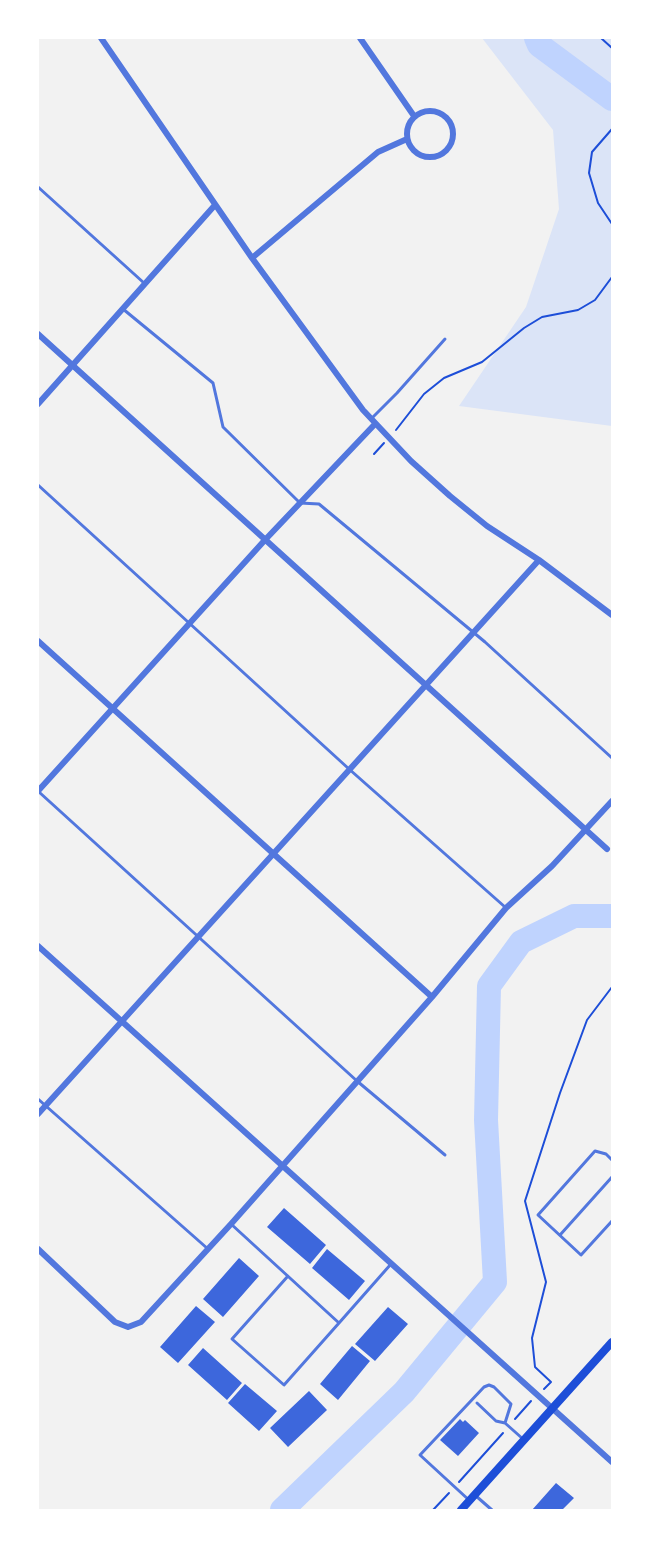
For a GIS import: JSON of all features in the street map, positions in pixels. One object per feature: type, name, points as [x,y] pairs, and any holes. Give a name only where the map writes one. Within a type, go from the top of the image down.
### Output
[{"type":"main road","points":[[461,1510],[612,1342]]},
{"type":"street","points":[[101,38],[252,258],[352,396],[373,421],[450,496],[487,526],[539,560],[612,615]]},
{"type":"street","points":[[360,38],[414,116]]},
{"type":"street","points":[[426,111],[440,112],[450,122],[453,138],[449,147],[440,155],[428,157],[418,154],[410,147],[407,129],[414,116],[426,111]]},
{"type":"street","points":[[252,258],[378,152],[407,139]]},
{"type":"street","points":[[38,404],[215,205]]},
{"type":"street","points":[[38,334],[264,541],[607,849]]},
{"type":"street","points":[[38,791],[373,421]]},
{"type":"street","points":[[38,1114],[539,560]]},
{"type":"street","points":[[38,641],[432,997]]},
{"type":"street","points":[[38,1249],[115,1322],[128,1327],[141,1322],[432,997],[506,908],[552,866],[612,801]]},
{"type":"street","points":[[38,946],[612,1462]]},
{"type":"lane","points":[[38,187],[145,284]]},
{"type":"lane","points":[[123,309],[213,383],[223,427],[300,503],[319,504],[473,631],[612,758]]},
{"type":"lane","points":[[373,421],[445,339]]},
{"type":"lane","points":[[38,485],[350,770],[506,908]]},
{"type":"lane","points":[[38,791],[357,1081],[445,1155]]},
{"type":"lane","points":[[38,1099],[208,1249]]},
{"type":"lane","points":[[612,1160],[606,1154],[595,1151],[538,1215],[582,1255],[612,1221]]},
{"type":"lane","points":[[560,1235],[612,1177]]},
{"type":"lane","points":[[231,1224],[339,1323]]},
{"type":"lane","points":[[288,1276],[232,1339],[284,1385],[391,1264]]},
{"type":"lane","points":[[492,1510],[454,1486],[420,1455],[484,1387],[489,1385],[511,1404],[507,1425]]},
{"type":"lane","points":[[477,1403],[524,1440]]},
{"type":"path","points":[[601,38],[612,48]]},
{"type":"path","points":[[612,129],[592,152],[589,172],[598,202],[612,224]]},
{"type":"path","points":[[374,454],[424,394],[444,378],[482,362],[524,328],[542,317],[578,310],[595,300],[612,277]]},
{"type":"path","points":[[433,1510],[507,1425],[551,1382],[535,1367],[532,1338],[546,1282],[525,1201],[560,1093],[587,1020],[612,987]]},
{"type":"shaded area","points":[[482,38],[612,38],[612,426],[459,406],[526,307],[559,209],[553,130]]},
{"type":"building","points":[[284,1208],[326,1245],[310,1264],[267,1227]]},
{"type":"building","points":[[327,1249],[365,1281],[349,1300],[312,1268]]},
{"type":"building","points":[[239,1258],[259,1276],[223,1317],[203,1299]]},
{"type":"building","points":[[196,1306],[215,1322],[178,1363],[160,1347]]},
{"type":"building","points":[[388,1307],[408,1324],[375,1361],[355,1344]]},
{"type":"building","points":[[352,1346],[370,1361],[338,1400],[320,1384]]},
{"type":"building","points":[[203,1348],[242,1383],[227,1400],[188,1365]]},
{"type":"building","points":[[245,1384],[277,1411],[259,1431],[228,1403]]},
{"type":"building","points":[[309,1391],[327,1410],[288,1447],[270,1428]]},
{"type":"building","points":[[460,1419],[463,1422],[465,1420],[479,1433],[458,1456],[440,1440]]},
{"type":"building","points":[[556,1483],[574,1498],[562,1510],[532,1510]]},
{"type":"waterway","points":[[536,38],[539,45],[612,99]]},
{"type":"waterway","points":[[282,1510],[404,1392],[495,1282],[486,1120],[489,986],[521,942],[574,916],[612,916]]}]
